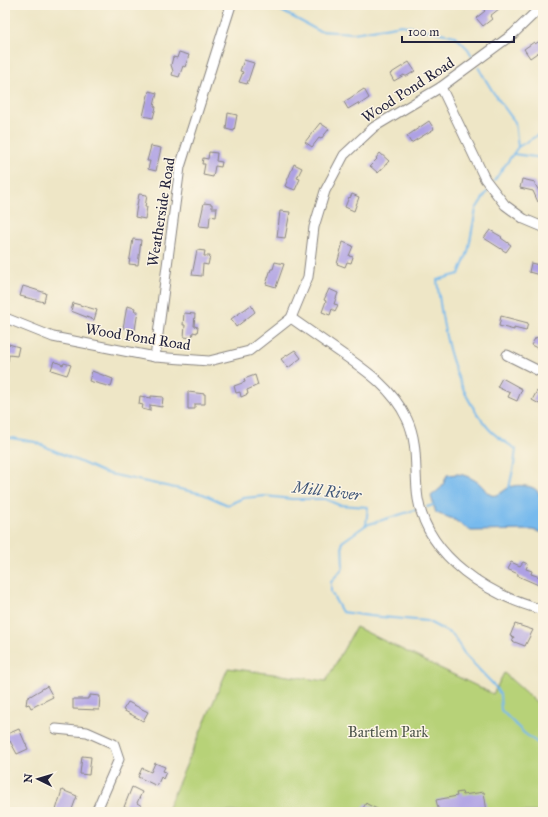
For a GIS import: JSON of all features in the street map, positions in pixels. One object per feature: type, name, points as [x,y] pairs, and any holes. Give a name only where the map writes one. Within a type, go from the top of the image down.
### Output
[{"type":"street","name":"Weatherside Road","points":[[155,357],[180,167],[231,5]]},
{"type":"street","name":"Wood Pond Road","points":[[5,319],[53,337],[155,357],[209,361],[249,351],[291,318],[308,278],[314,227],[325,191],[344,155],[374,127],[441,87],[513,34],[543,5]]},
{"type":"street","points":[[441,87],[485,179],[505,205],[524,219],[543,227]]},
{"type":"street","points":[[291,318],[363,368],[381,383],[395,398],[407,419],[414,440],[416,482],[425,524],[439,546],[456,565],[477,581],[509,598],[543,610]]},
{"type":"street","points":[[507,355],[543,373]]},
{"type":"street","points":[[56,729],[87,732],[114,744],[119,759],[96,812]]},
{"type":"green space","name":"Bartlem Park","points":[[356,627],[493,694],[504,673],[543,708],[543,812],[166,812],[228,668],[326,681]]},
{"type":"water","points":[[458,474],[475,480],[491,495],[498,494],[508,488],[519,485],[533,488],[538,492],[543,504],[543,533],[533,530],[471,531],[453,519],[436,513],[431,496],[442,487],[447,475]]},
{"type":"building","points":[[480,5],[504,5],[490,16],[492,19],[483,26],[476,18],[485,11]]},
{"type":"building","points":[[543,39],[543,49],[530,58],[524,49],[534,42],[535,44]]},
{"type":"building","points":[[179,52],[189,55],[185,67],[183,66],[179,77],[172,75],[173,71],[171,65],[173,57],[177,58]]},
{"type":"building","points":[[244,60],[254,63],[247,84],[239,82],[243,72],[240,71]]},
{"type":"building","points":[[409,62],[415,71],[394,81],[390,74]]},
{"type":"building","points":[[364,89],[369,98],[359,105],[358,103],[348,109],[344,102]]},
{"type":"building","points":[[149,91],[157,93],[154,106],[156,107],[153,118],[143,116]]},
{"type":"building","points":[[228,113],[237,115],[234,131],[226,129]]},
{"type":"building","points":[[429,121],[434,129],[411,143],[407,136]]},
{"type":"building","points":[[320,123],[329,129],[312,147],[305,142]]},
{"type":"building","points":[[151,146],[161,148],[156,171],[148,169],[150,161],[147,161]]},
{"type":"building","points":[[209,152],[217,153],[216,161],[222,162],[221,167],[215,166],[213,177],[203,175],[205,164],[202,164],[203,158],[208,159]]},
{"type":"building","points":[[380,153],[389,161],[378,173],[370,166],[377,159],[376,158]]},
{"type":"building","points":[[294,164],[302,168],[297,178],[300,179],[295,190],[285,186]]},
{"type":"building","points":[[522,179],[535,182],[539,191],[541,190],[543,193],[543,199],[538,202],[533,191],[520,188]]},
{"type":"building","points":[[139,194],[147,195],[145,219],[135,217]]},
{"type":"building","points":[[352,194],[359,197],[354,211],[345,207],[349,197],[350,198]]},
{"type":"building","points":[[204,203],[212,204],[212,208],[217,208],[216,217],[210,216],[209,227],[199,226]]},
{"type":"building","points":[[280,211],[290,212],[285,238],[277,237]]},
{"type":"building","points":[[490,230],[502,237],[501,238],[511,245],[506,252],[484,238]]},
{"type":"building","points":[[133,239],[141,240],[138,265],[129,264]]},
{"type":"building","points":[[343,242],[353,246],[349,256],[353,257],[351,263],[347,262],[345,267],[337,264]]},
{"type":"building","points":[[197,250],[205,251],[204,256],[210,256],[208,265],[203,264],[202,276],[192,275]]},
{"type":"building","points":[[275,262],[284,264],[276,287],[266,284]]},
{"type":"building","points":[[531,263],[543,266],[543,276],[529,272]]},
{"type":"building","points":[[23,286],[46,293],[44,302],[20,296]]},
{"type":"building","points":[[329,289],[338,293],[334,304],[338,305],[335,311],[332,309],[330,315],[322,312],[326,301],[324,300]]},
{"type":"building","points":[[73,303],[97,310],[94,320],[71,311]]},
{"type":"building","points":[[251,305],[255,312],[236,327],[231,319]]},
{"type":"building","points":[[127,306],[135,308],[134,311],[138,311],[135,330],[123,328]]},
{"type":"building","points":[[184,313],[195,314],[194,326],[198,327],[197,333],[193,332],[192,338],[184,337]]},
{"type":"building","points":[[501,316],[528,323],[526,331],[514,328],[514,330],[499,326]]},
{"type":"building","points":[[536,337],[543,341],[543,351],[531,345]]},
{"type":"building","points":[[5,343],[19,347],[17,356],[9,355],[8,361],[5,361]]},
{"type":"building","points":[[295,350],[301,358],[288,368],[281,359]]},
{"type":"building","points":[[54,361],[63,365],[64,363],[71,365],[67,375],[51,370]]},
{"type":"building","points":[[92,371],[113,379],[111,387],[89,381]]},
{"type":"building","points":[[255,375],[258,385],[247,390],[248,394],[241,397],[240,392],[236,393],[234,386],[245,382],[244,379]]},
{"type":"building","points":[[502,378],[522,389],[517,401],[508,397],[510,393],[497,387]]},
{"type":"building","points":[[537,391],[543,394],[543,406],[532,400]]},
{"type":"building","points":[[188,392],[205,394],[205,404],[195,404],[195,409],[188,409]]},
{"type":"building","points":[[140,396],[151,398],[151,396],[163,397],[162,407],[150,405],[150,411],[142,409],[143,405],[139,404]]},
{"type":"building","points":[[511,562],[520,566],[523,562],[528,564],[526,569],[532,571],[531,574],[543,578],[543,587],[518,576],[518,574],[507,569]]},
{"type":"building","points":[[515,624],[533,630],[525,646],[512,641],[514,637],[510,636]]},
{"type":"building","points":[[47,686],[53,697],[31,708],[29,704],[26,705],[27,698]]},
{"type":"building","points":[[90,695],[100,696],[99,710],[73,709],[73,699],[88,699]]},
{"type":"building","points":[[128,702],[148,712],[143,721],[123,710]]},
{"type":"building","points":[[19,729],[28,749],[17,754],[10,741],[5,743],[5,735]]},
{"type":"building","points":[[82,756],[91,757],[89,775],[80,774]]},
{"type":"building","points":[[155,763],[165,767],[163,771],[166,772],[163,779],[161,777],[157,786],[138,777],[142,768],[151,772]]},
{"type":"building","points":[[132,787],[142,792],[137,803],[142,806],[139,812],[135,812],[124,807]]},
{"type":"building","points":[[62,790],[77,796],[71,812],[60,812],[56,810]]},
{"type":"building","points":[[462,792],[463,795],[484,792],[487,812],[439,812],[436,800],[457,796],[456,793]]},
{"type":"building","points":[[366,803],[367,804],[383,812],[361,812]]},
{"type":"waterway","points":[[278,9],[319,31],[354,33],[402,25],[455,36],[468,49],[472,56]]},
{"type":"waterway","points":[[478,67],[493,92],[515,122],[518,147]]},
{"type":"waterway","points":[[494,181],[518,147],[543,132]]},
{"type":"waterway","points":[[513,154],[543,158]]},
{"type":"waterway","points":[[487,192],[476,209],[468,252],[459,274],[437,280],[439,300],[447,339],[458,378],[477,413],[489,429],[516,449],[509,488]]},
{"type":"waterway","name":"Mill River","points":[[5,437],[35,442],[105,473],[203,494],[228,505],[243,498],[265,496],[292,499],[325,499],[339,505],[368,507],[366,525],[342,542],[343,568],[331,582],[331,592],[342,612],[427,621],[453,635],[465,655],[493,684],[500,694],[501,710],[524,733],[543,747]]},
{"type":"waterway","points":[[427,507],[433,505]]},
{"type":"waterway","points":[[366,525],[415,510]]}]
